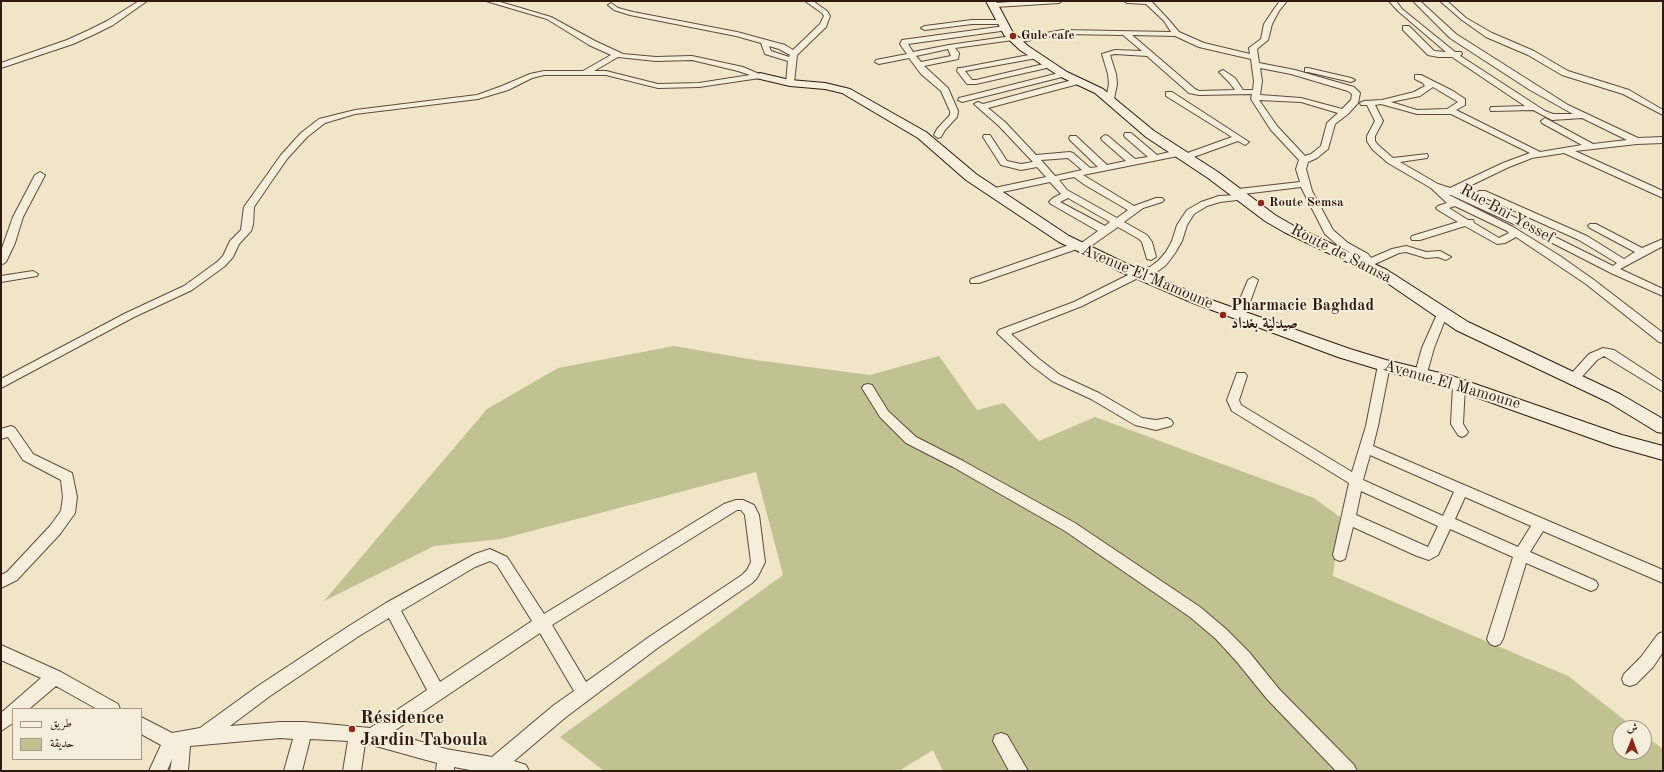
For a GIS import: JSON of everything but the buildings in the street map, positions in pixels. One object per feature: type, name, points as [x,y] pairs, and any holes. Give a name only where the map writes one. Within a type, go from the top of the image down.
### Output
[{"type":"street","points":[[1,66],[87,35],[110,23],[144,1]]},
{"type":"street","points":[[489,1],[549,18],[592,43],[618,54],[656,59],[692,58],[740,69],[760,76]]},
{"type":"street","points":[[790,83],[793,57],[823,25],[827,16],[825,12],[808,1]]},
{"type":"street","points":[[993,3],[1058,1]]},
{"type":"street","points":[[1127,1],[1148,2],[1166,20],[1176,34]]},
{"type":"street","points":[[1284,1],[1276,10],[1268,24],[1264,40],[1253,48],[1258,82],[1256,94],[1257,104],[1274,128],[1304,160]]},
{"type":"street","points":[[1392,1],[1400,10],[1454,55],[1533,108],[1549,116],[1582,116]]},
{"type":"street","points":[[1416,1],[1453,36],[1549,98],[1582,116],[1637,141]]},
{"type":"street","points":[[1443,1],[1464,19],[1489,35],[1531,53],[1565,73],[1626,92],[1663,112]]},
{"type":"street","name":"Route de Samsa","points":[[993,3],[1003,25],[1014,40],[1030,53],[1063,74],[1099,91],[1145,130],[1240,195],[1270,218],[1289,229],[1370,265],[1462,326],[1614,398],[1663,427]]},
{"type":"street","points":[[611,5],[616,9],[632,14],[737,34],[764,42],[769,53],[793,57]]},
{"type":"street","points":[[919,65],[955,57],[955,53],[934,38],[923,26],[977,22],[1003,25]]},
{"type":"street","points":[[938,135],[941,129],[954,115],[954,111],[945,90],[919,65],[904,45],[905,43],[1003,25]]},
{"type":"street","points":[[1406,28],[1430,52],[1439,55],[1519,108]]},
{"type":"street","points":[[879,62],[947,48],[1014,40],[1062,32],[1176,34],[1202,45],[1351,89],[1356,93],[1355,101],[1345,112],[1331,123],[1323,150],[1304,160],[1301,169],[1304,184],[1310,198],[1329,232],[1340,242],[1364,256],[1370,265],[1396,251],[1406,249],[1426,255],[1440,254],[1446,257]]},
{"type":"street","points":[[1126,34],[1192,91]]},
{"type":"street","points":[[1110,99],[1113,84],[1112,74],[1106,54],[1115,52],[1148,54]]},
{"type":"street","points":[[990,58],[1030,53]]},
{"type":"street","points":[[1030,53],[999,63],[961,71],[970,82],[973,82],[1048,65]]},
{"type":"street","points":[[1439,55],[1479,53]]},
{"type":"street","points":[[585,73],[618,54]]},
{"type":"street","points":[[999,63],[1013,73]]},
{"type":"street","points":[[1298,74],[1301,69],[1303,69],[1352,80]]},
{"type":"street","points":[[1351,69],[1351,89]]},
{"type":"street","points":[[1223,72],[1232,80],[1240,92]]},
{"type":"street","points":[[1,384],[130,315],[188,288],[222,264],[228,257],[234,243],[246,231],[248,225],[249,207],[267,180],[284,157],[309,130],[322,121],[355,112],[478,98],[538,74],[610,74],[658,86],[699,84],[760,76]]},
{"type":"street","points":[[962,100],[1063,74]]},
{"type":"street","name":"Avenue El Mamoune","points":[[760,76],[790,83],[822,85],[846,92],[922,135],[970,177],[1010,202],[1050,231],[1078,247],[1138,274],[1239,316],[1344,353],[1384,365],[1421,373],[1494,395],[1619,441],[1663,453]]},
{"type":"street","points":[[1355,101],[1370,103],[1408,97],[1429,87],[1429,84],[1422,79],[1450,93],[1462,101],[1462,103],[1449,111]]},
{"type":"street","points":[[981,107],[1079,81]]},
{"type":"street","points":[[1493,90],[1503,88]]},
{"type":"street","points":[[993,191],[1133,162],[1182,155],[1242,140],[1165,95],[1192,91],[1199,93],[1240,92],[1304,100],[1345,112]]},
{"type":"street","points":[[971,98],[1002,124],[1068,195],[1117,221],[1143,237],[1147,242],[1151,257]]},
{"type":"street","points":[[1381,102],[1417,112],[1449,111],[1538,154]]},
{"type":"street","points":[[1370,103],[1379,121],[1371,136],[1371,141],[1375,147],[1391,161],[1447,193],[1532,229],[1613,270],[1663,293]]},
{"type":"street","points":[[1494,109],[1533,108]]},
{"type":"street","points":[[1545,121],[1592,147]]},
{"type":"street","points":[[1128,135],[1155,158]]},
{"type":"street","points":[[987,137],[1004,163],[1021,167],[1037,161],[1070,155],[1088,171]]},
{"type":"street","points":[[1073,138],[1104,168]]},
{"type":"street","points":[[1105,138],[1133,162]]},
{"type":"street","points":[[1447,193],[1506,165],[1538,154],[1637,141],[1663,140]]},
{"type":"street","points":[[1565,150],[1663,196]]},
{"type":"street","points":[[1391,161],[1424,156]]},
{"type":"street","points":[[1076,174],[1088,183],[1134,210]]},
{"type":"street","points":[[1,262],[10,243],[18,218],[40,175]]},
{"type":"street","points":[[1168,423],[1156,425],[1139,422],[1095,396],[1056,378],[1035,362],[1003,333],[1078,304],[1138,274],[1154,269],[1166,258],[1177,241],[1182,225],[1190,212],[1204,204],[1219,199],[1304,184]]},
{"type":"street","name":"Rue Bni Yessef","points":[[1447,193],[1455,203],[1516,233],[1556,258],[1596,286],[1663,339]]},
{"type":"street","points":[[1482,193],[1583,238],[1624,263]]},
{"type":"street","points":[[1068,195],[1054,202],[1104,230]]},
{"type":"street","points":[[975,281],[1078,247],[1145,203],[1159,200]]},
{"type":"street","points":[[1455,203],[1441,208],[1499,242],[1516,233]]},
{"type":"street","points":[[1416,238],[1467,223],[1482,216]]},
{"type":"street","points":[[1593,226],[1642,252]]},
{"type":"street","points":[[1613,270],[1642,252],[1663,242]]},
{"type":"street","points":[[1556,258],[1573,250]]},
{"type":"street","points":[[1,279],[33,274]]},
{"type":"street","points":[[1239,316],[1253,280]]},
{"type":"street","points":[[1421,373],[1428,348],[1443,312]]},
{"type":"street","points":[[1574,378],[1593,357],[1603,352],[1610,353],[1663,388]]},
{"type":"street","points":[[1340,555],[1356,482],[1373,420],[1384,365]]},
{"type":"street","points":[[1241,376],[1233,400],[1236,408],[1356,482],[1446,523],[1591,585]]},
{"type":"street","points":[[1459,385],[1457,424],[1462,432]]},
{"type":"street","points":[[868,388],[884,414],[911,440],[1070,527],[1195,612],[1221,634],[1273,694],[1348,771]]},
{"type":"street","points":[[1,434],[11,431],[28,457],[67,477],[70,486],[68,513],[55,530],[5,576]]},
{"type":"street","points":[[1366,448],[1663,577]]},
{"type":"street","points":[[1348,518],[1429,554],[1433,551],[1462,490]]},
{"type":"street","points":[[352,771],[365,735],[437,693],[542,622],[729,508],[736,505],[743,505],[749,509],[752,514],[758,562],[752,574],[584,693],[484,767]]},
{"type":"street","points":[[1495,640],[1521,555],[1540,524]]},
{"type":"street","points":[[203,736],[264,690],[354,631],[470,563],[490,556],[498,558],[502,561],[542,622],[584,693]]},
{"type":"street","points":[[391,608],[437,693]]},
{"type":"street","points":[[1630,679],[1647,662],[1663,639]]},
{"type":"street","points":[[1,652],[55,677],[110,708]]},
{"type":"street","points":[[18,708],[55,677]]},
{"type":"street","points":[[1,723],[12,714]]},
{"type":"street","points":[[142,725],[176,741],[203,736],[280,730],[304,730],[365,735],[446,764],[520,771]]},
{"type":"street","points":[[293,771],[304,730]]},
{"type":"street","points":[[158,771],[176,741]]},
{"type":"street","points":[[176,741],[179,771]]},
{"type":"street","points":[[1001,741],[1019,771]]},
{"type":"green space","points":[[674,346],[755,360],[870,375],[939,356],[977,410],[1004,403],[1039,441],[1095,417],[1314,498],[1340,517],[1333,576],[1568,676],[1625,720],[1612,720],[1612,760],[1652,760],[1652,741],[1663,749],[1663,771],[943,771],[933,750],[899,771],[604,771],[560,737],[783,575],[756,472],[501,539],[434,546],[324,601],[487,409],[558,368]]},
{"type":"place","name":"Gule cafe","points":[[1013,36]]},
{"type":"place","name":"Route Semsa","points":[[1261,203]]},
{"type":"place","name":"Pharmacie Baghdad صيدلية بغداد","points":[[1223,315]]},
{"type":"place","name":"Résidence Jardin Taboula","points":[[352,729]]}]
